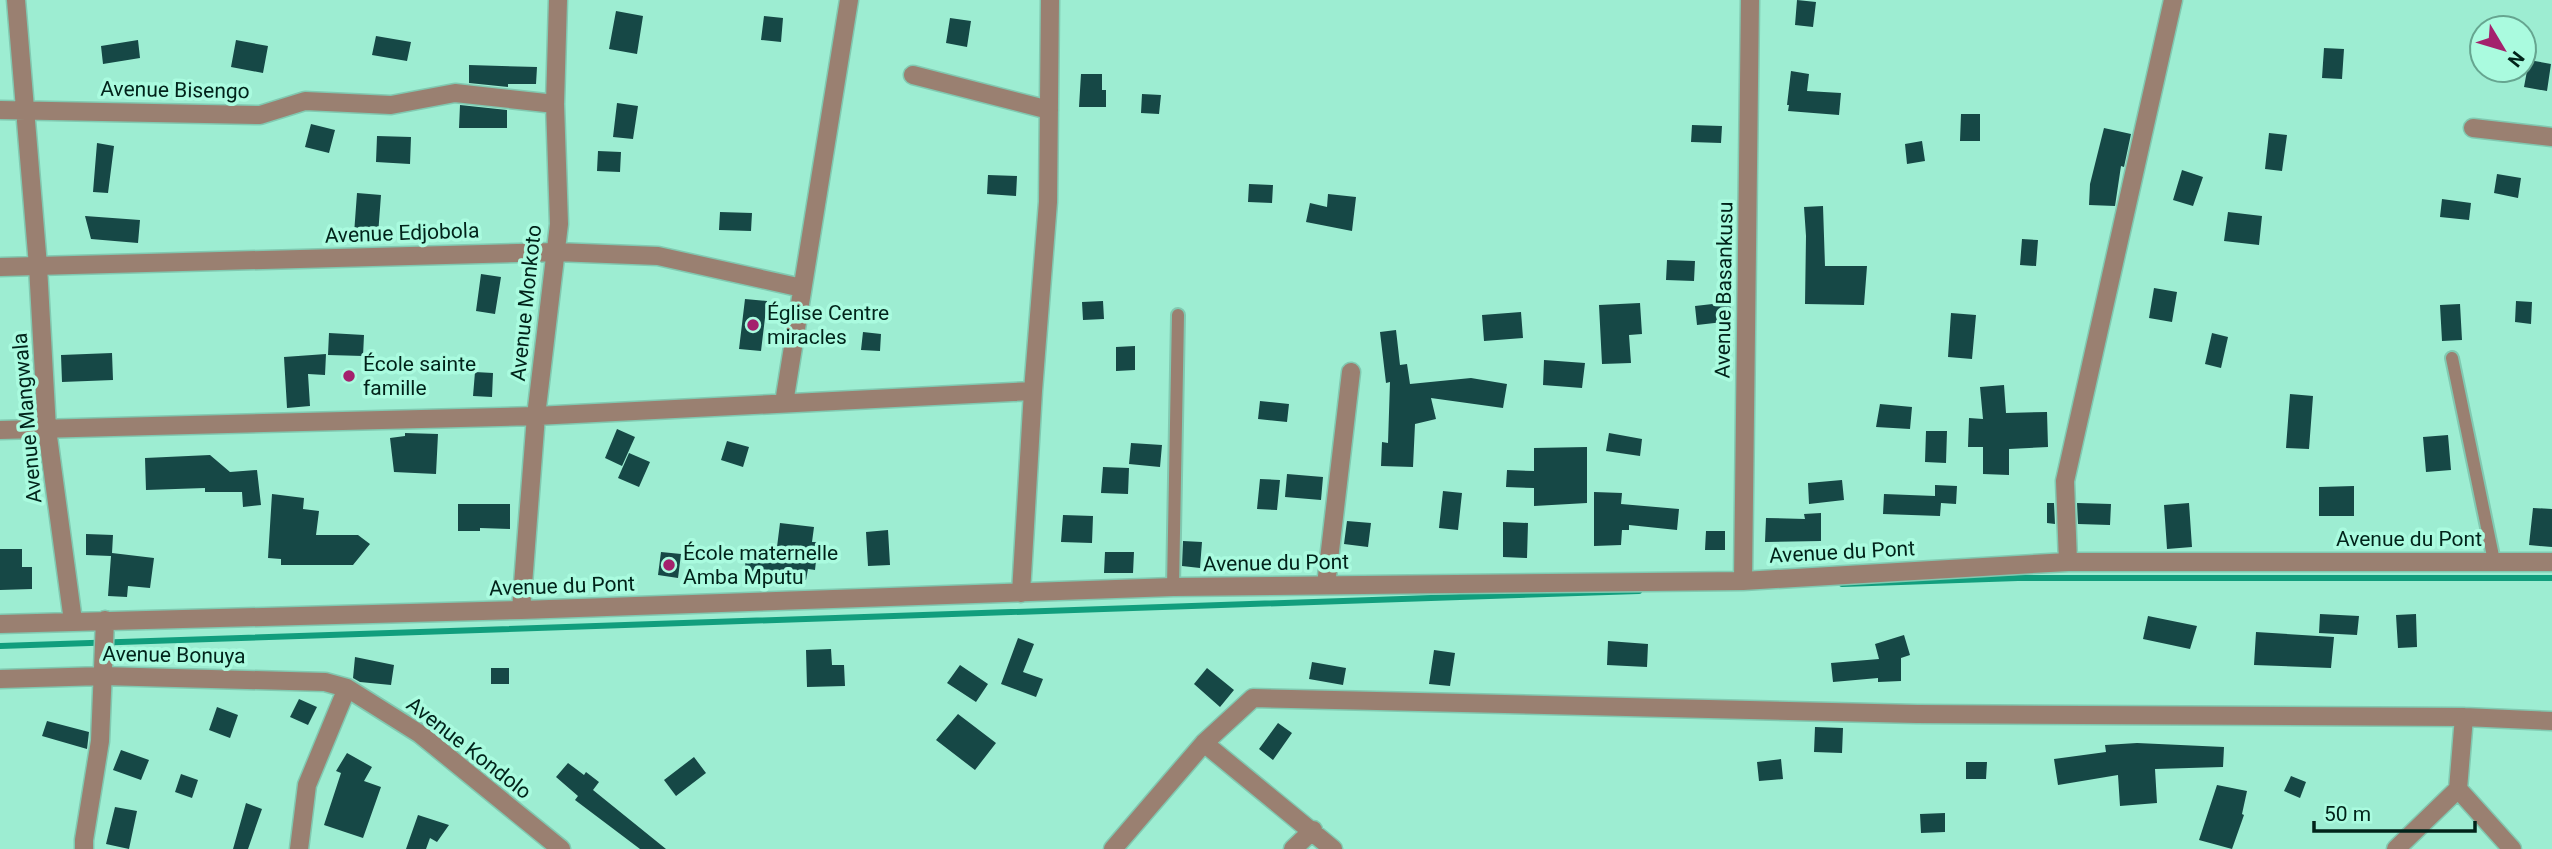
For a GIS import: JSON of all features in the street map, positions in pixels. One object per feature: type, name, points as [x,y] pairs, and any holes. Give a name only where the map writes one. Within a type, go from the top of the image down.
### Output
[{"type":"street","name":"Avenue Mangwala","points":[[16,0],[38,266],[47,429],[73,621]]},
{"type":"street","name":"Avenue Monkoto","points":[[521,610],[536,416],[559,224],[555,104],[558,0]]},
{"type":"street","points":[[784,403],[849,0]]},
{"type":"street","points":[[1021,593],[1048,202],[1050,0]]},
{"type":"street","name":"Avenue Basankusu","points":[[1743,581],[1750,0]]},
{"type":"street","points":[[2068,562],[2065,481],[2173,0]]},
{"type":"street","points":[[913,75],[1049,110]]},
{"type":"street","name":"Avenue Bisengo","points":[[0,110],[260,115],[305,102],[391,105],[455,93],[555,104]]},
{"type":"street","points":[[2473,128],[2552,137]]},
{"type":"street","name":"Avenue Edjobola","points":[[0,267],[556,252],[658,256],[802,288]]},
{"type":"street","points":[[1326,585],[1352,372]]},
{"type":"street","points":[[0,430],[536,416],[1033,391]]},
{"type":"street","name":"Avenue du Pont","points":[[0,624],[73,621],[105,626],[1173,587],[1743,581],[2068,562],[2552,562]]},
{"type":"street","points":[[85,849],[84,840],[100,741],[105,626]]},
{"type":"street","name":"Avenue Bonuya","points":[[0,679],[103,676],[325,682],[347,688]]},
{"type":"street","points":[[299,849],[307,785],[347,688]]},
{"type":"street","name":"Avenue Kondolo","points":[[347,688],[420,734],[561,849]]},
{"type":"street","points":[[1113,849],[1204,743],[1253,698],[1917,714],[2464,717],[2552,720]]},
{"type":"street","points":[[2396,849],[2458,789],[2464,717]]},
{"type":"street","points":[[1204,743],[1333,849]]},
{"type":"street","points":[[2458,789],[2512,849]]},
{"type":"street","points":[[1293,849],[1312,830]]},
{"type":"lane","points":[[1173,587],[1178,315]]},
{"type":"lane","points":[[2452,358],[2494,561]]},
{"type":"building","points":[[1797,0],[1816,2],[1813,27],[1795,25]]},
{"type":"building","points":[[616,11],[643,16],[637,54],[609,49]]},
{"type":"building","points":[[764,16],[783,18],[781,42],[761,40]]},
{"type":"building","points":[[950,18],[971,21],[967,47],[946,43]]},
{"type":"building","points":[[376,36],[411,42],[407,61],[372,55]]},
{"type":"building","points":[[138,40],[140,58],[103,64],[101,46]]},
{"type":"building","points":[[236,40],[268,46],[263,73],[231,67]]},
{"type":"building","points":[[2324,48],[2344,49],[2342,79],[2322,78]]},
{"type":"building","points":[[2538,62],[2551,64],[2547,91],[2524,87],[2525,84],[2538,84]]},
{"type":"building","points":[[469,65],[537,67],[536,84],[508,84],[508,87],[469,83]]},
{"type":"building","points":[[1791,71],[1809,74],[1807,91],[1841,93],[1839,115],[1788,111]]},
{"type":"building","points":[[1081,74],[1102,74],[1106,107],[1079,107]]},
{"type":"building","points":[[1142,94],[1161,95],[1159,114],[1141,113]]},
{"type":"building","points":[[617,103],[638,106],[633,139],[613,137]]},
{"type":"building","points":[[460,105],[507,110],[507,128],[459,128]]},
{"type":"building","points":[[1961,114],[1980,114],[1980,141],[1960,141]]},
{"type":"building","points":[[311,124],[335,130],[329,153],[305,147]]},
{"type":"building","points":[[1692,125],[1722,126],[1721,143],[1691,142]]},
{"type":"building","points":[[2104,128],[2131,134],[2124,167],[2121,166],[2115,206],[2089,205],[2090,184]]},
{"type":"building","points":[[2269,133],[2287,135],[2282,171],[2265,169]]},
{"type":"building","points":[[377,136],[411,137],[410,164],[376,162]]},
{"type":"building","points":[[1922,141],[1925,161],[1907,164],[1905,144]]},
{"type":"building","points":[[97,143],[114,146],[108,193],[93,192]]},
{"type":"building","points":[[598,151],[621,152],[620,172],[597,171]]},
{"type":"building","points":[[2182,170],[2203,177],[2193,206],[2173,200]]},
{"type":"building","points":[[2497,174],[2521,178],[2518,198],[2494,193]]},
{"type":"building","points":[[988,175],[1017,176],[1016,196],[987,194]]},
{"type":"building","points":[[1249,184],[1273,185],[1272,203],[1248,202]]},
{"type":"building","points":[[357,193],[381,195],[378,235],[354,234]]},
{"type":"building","points":[[1328,194],[1356,197],[1352,231],[1306,222],[1310,203],[1327,207]]},
{"type":"building","points":[[2442,199],[2471,203],[2469,220],[2440,217]]},
{"type":"building","points":[[1823,206],[1825,266],[1867,266],[1864,305],[1805,304],[1804,207]]},
{"type":"building","points":[[720,212],[752,213],[751,231],[719,230]]},
{"type":"building","points":[[2228,212],[2262,216],[2259,245],[2224,241]]},
{"type":"building","points":[[85,216],[140,220],[138,243],[91,239]]},
{"type":"building","points":[[2022,239],[2038,240],[2036,266],[2020,265]]},
{"type":"building","points":[[1667,260],[1695,261],[1694,281],[1666,280]]},
{"type":"building","points":[[481,274],[501,277],[495,314],[476,311]]},
{"type":"building","points":[[2154,288],[2177,292],[2172,322],[2149,318]]},
{"type":"building","name":"Église Centre miracles","points":[[745,299],[767,301],[761,351],[739,349]]},
{"type":"building","points":[[1103,301],[1104,319],[1083,320],[1082,302]]},
{"type":"building","points":[[2516,301],[2532,302],[2531,324],[2515,322]]},
{"type":"building","points":[[1730,302],[1732,321],[1697,325],[1695,306]]},
{"type":"building","points":[[1640,303],[1642,334],[1629,335],[1631,363],[1602,364],[1599,305]]},
{"type":"building","points":[[2460,304],[2462,340],[2442,341],[2440,305]]},
{"type":"building","points":[[1521,312],[1523,338],[1484,341],[1482,315]]},
{"type":"building","points":[[1951,313],[1976,315],[1972,359],[1948,357]]},
{"type":"building","points":[[1396,330],[1400,365],[1407,364],[1410,384],[1471,378],[1507,384],[1503,408],[1431,398],[1436,419],[1415,424],[1413,467],[1381,466],[1382,442],[1388,443],[1390,382],[1386,383],[1380,332]]},
{"type":"building","points":[[863,332],[881,334],[880,351],[861,350]]},
{"type":"building","points":[[329,333],[364,335],[363,356],[328,355]]},
{"type":"building","points":[[2212,333],[2228,337],[2221,368],[2205,364]]},
{"type":"building","points":[[1135,346],[1135,370],[1116,371],[1116,347]]},
{"type":"building","points":[[112,353],[113,380],[62,382],[61,355]]},
{"type":"building","points":[[326,354],[325,375],[308,374],[310,406],[287,408],[284,357]]},
{"type":"building","points":[[1544,360],[1585,363],[1582,388],[1543,385]]},
{"type":"building","points":[[475,372],[493,373],[492,397],[473,396]]},
{"type":"building","points":[[2004,385],[2006,413],[2047,412],[2048,447],[2009,449],[2009,475],[1983,474],[1983,447],[1968,447],[1969,418],[1983,419],[1980,387]]},
{"type":"building","points":[[2290,394],[2313,396],[2309,449],[2286,448]]},
{"type":"building","points":[[1260,401],[1289,404],[1287,422],[1258,419]]},
{"type":"building","points":[[1880,404],[1912,407],[1910,429],[1876,427]]},
{"type":"building","points":[[617,429],[635,437],[622,466],[605,458]]},
{"type":"building","points":[[1926,431],[1947,431],[1946,463],[1925,462]]},
{"type":"building","points":[[405,433],[438,434],[436,474],[394,472],[390,438],[405,436]]},
{"type":"building","points":[[1609,433],[1642,439],[1640,456],[1606,451]]},
{"type":"building","points":[[2448,435],[2451,470],[2426,472],[2423,437]]},
{"type":"building","points":[[727,441],[749,447],[743,467],[721,460]]},
{"type":"building","points":[[1131,443],[1162,445],[1160,467],[1129,464]]},
{"type":"building","points":[[1587,447],[1587,503],[1534,506],[1534,488],[1506,487],[1507,470],[1534,471],[1534,448]]},
{"type":"building","points":[[629,453],[650,462],[639,487],[618,478]]},
{"type":"building","points":[[210,455],[230,472],[257,470],[261,505],[243,507],[242,492],[205,492],[205,488],[146,490],[145,458]]},
{"type":"building","points":[[1103,467],[1129,468],[1128,494],[1101,493]]},
{"type":"building","points":[[1287,474],[1323,477],[1321,500],[1285,497]]},
{"type":"building","points":[[1260,479],[1280,480],[1277,510],[1257,509]]},
{"type":"building","points":[[1842,480],[1844,500],[1809,504],[1808,483]]},
{"type":"building","points":[[1935,485],[1957,486],[1956,504],[1941,503],[1940,516],[1883,514],[1884,494],[1935,496]]},
{"type":"building","points":[[2354,486],[2354,516],[2319,516],[2319,487]]},
{"type":"building","points":[[1443,491],[1462,493],[1458,530],[1439,528]]},
{"type":"building","points":[[1594,492],[1622,493],[1621,504],[1679,509],[1677,530],[1629,525],[1629,530],[1622,530],[1621,545],[1594,546]]},
{"type":"building","points":[[272,494],[304,498],[303,509],[319,511],[316,535],[358,535],[370,544],[353,565],[281,565],[281,559],[268,558]]},
{"type":"building","points":[[2047,503],[2054,503],[2055,524],[2047,523]]},
{"type":"building","points":[[2077,503],[2111,504],[2110,525],[2078,524]]},
{"type":"building","points":[[2189,503],[2192,547],[2167,549],[2164,505]]},
{"type":"building","points":[[458,504],[510,504],[510,529],[480,528],[480,531],[458,531]]},
{"type":"building","points":[[2533,508],[2552,509],[2552,547],[2529,545]]},
{"type":"building","points":[[1821,513],[1821,541],[1765,542],[1766,518],[1805,519],[1804,514]]},
{"type":"building","points":[[1063,515],[1093,516],[1092,543],[1061,542]]},
{"type":"building","points":[[1347,521],[1371,523],[1368,547],[1344,544]]},
{"type":"building","points":[[1503,522],[1528,523],[1527,558],[1503,557]]},
{"type":"building","points":[[780,523],[814,527],[812,542],[818,542],[815,570],[808,569],[806,580],[744,574],[747,551],[776,555]]},
{"type":"building","points":[[888,530],[890,565],[868,566],[866,532]]},
{"type":"building","points":[[1706,531],[1725,531],[1725,550],[1705,550]]},
{"type":"building","points":[[86,534],[113,535],[112,553],[154,558],[150,588],[128,586],[127,597],[108,596],[111,556],[86,555]]},
{"type":"building","points":[[1183,541],[1202,542],[1200,568],[1182,566]]},
{"type":"building","points":[[0,549],[22,549],[22,567],[32,567],[32,589],[0,590]]},
{"type":"building","name":"École maternelle Amba Mputu","points":[[661,552],[681,554],[678,578],[658,575]]},
{"type":"building","points":[[1105,552],[1134,552],[1133,573],[1104,573]]},
{"type":"building","points":[[2320,614],[2359,616],[2357,635],[2319,633]]},
{"type":"building","points":[[2416,614],[2417,647],[2398,648],[2396,615]]},
{"type":"building","points":[[2148,616],[2197,626],[2190,649],[2143,639]]},
{"type":"building","points":[[2256,632],[2334,637],[2331,668],[2254,665]]},
{"type":"building","points":[[1904,635],[1910,655],[1901,658],[1901,681],[1878,682],[1878,678],[1833,682],[1831,663],[1879,659],[1875,644]]},
{"type":"building","points":[[1018,638],[1034,644],[1023,672],[1043,679],[1036,697],[1001,684]]},
{"type":"building","points":[[1608,641],[1648,644],[1647,667],[1607,665]]},
{"type":"building","points":[[831,649],[832,665],[844,665],[845,686],[807,687],[806,650]]},
{"type":"building","points":[[1434,650],[1455,653],[1450,686],[1429,684]]},
{"type":"building","points":[[355,657],[394,665],[391,685],[360,682],[353,678]]},
{"type":"building","points":[[1312,662],[1346,668],[1343,685],[1309,679]]},
{"type":"building","points":[[960,665],[988,684],[976,702],[947,683]]},
{"type":"building","points":[[491,668],[509,668],[509,684],[491,684]]},
{"type":"building","points":[[1207,668],[1234,690],[1220,707],[1194,684]]},
{"type":"building","points":[[299,699],[317,707],[308,725],[290,717]]},
{"type":"building","points":[[217,707],[238,715],[230,738],[209,730]]},
{"type":"building","points":[[958,714],[996,743],[975,770],[936,740]]},
{"type":"building","points":[[47,721],[89,732],[87,749],[42,736]]},
{"type":"building","points":[[1278,723],[1292,733],[1273,760],[1259,749]]},
{"type":"building","points":[[1815,727],[1843,728],[1842,753],[1814,752]]},
{"type":"building","points":[[2137,743],[2224,747],[2223,767],[2155,769],[2157,803],[2120,806],[2118,775],[2058,785],[2054,759],[2106,752],[2105,745]]},
{"type":"building","points":[[121,750],[149,760],[141,780],[113,770]]},
{"type":"building","points":[[347,753],[372,767],[364,781],[381,787],[363,838],[324,825],[341,773],[336,771]]},
{"type":"building","points":[[694,757],[706,773],[676,796],[664,780]]},
{"type":"building","points":[[1781,759],[1783,779],[1759,781],[1757,762]]},
{"type":"building","points":[[1966,762],[1987,762],[1986,779],[1966,779]]},
{"type":"building","points":[[568,763],[599,782],[593,790],[666,849],[640,849],[575,800],[578,796],[556,777]]},
{"type":"building","points":[[181,774],[198,780],[192,798],[175,792]]},
{"type":"building","points":[[2291,776],[2306,782],[2300,798],[2284,791]]},
{"type":"building","points":[[2217,785],[2247,791],[2242,814],[2244,815],[2232,849],[2199,840]]},
{"type":"building","points":[[246,803],[262,809],[248,849],[233,849]]},
{"type":"building","points":[[115,807],[137,811],[129,849],[106,844]]},
{"type":"building","points":[[1945,813],[1945,832],[1921,833],[1920,814]]},
{"type":"building","points":[[418,815],[449,825],[437,842],[430,838],[426,849],[406,849]]},
{"type":"waterway","points":[[1842,584],[2018,578],[2552,578]]},
{"type":"waterway","points":[[0,646],[1639,591]]},
{"type":"place","name":"Église Centre miracles","points":[[753,325]]},
{"type":"place","name":"École sainte famille","points":[[349,376]]},
{"type":"place","name":"École maternelle Amba Mputu","points":[[669,565]]}]
